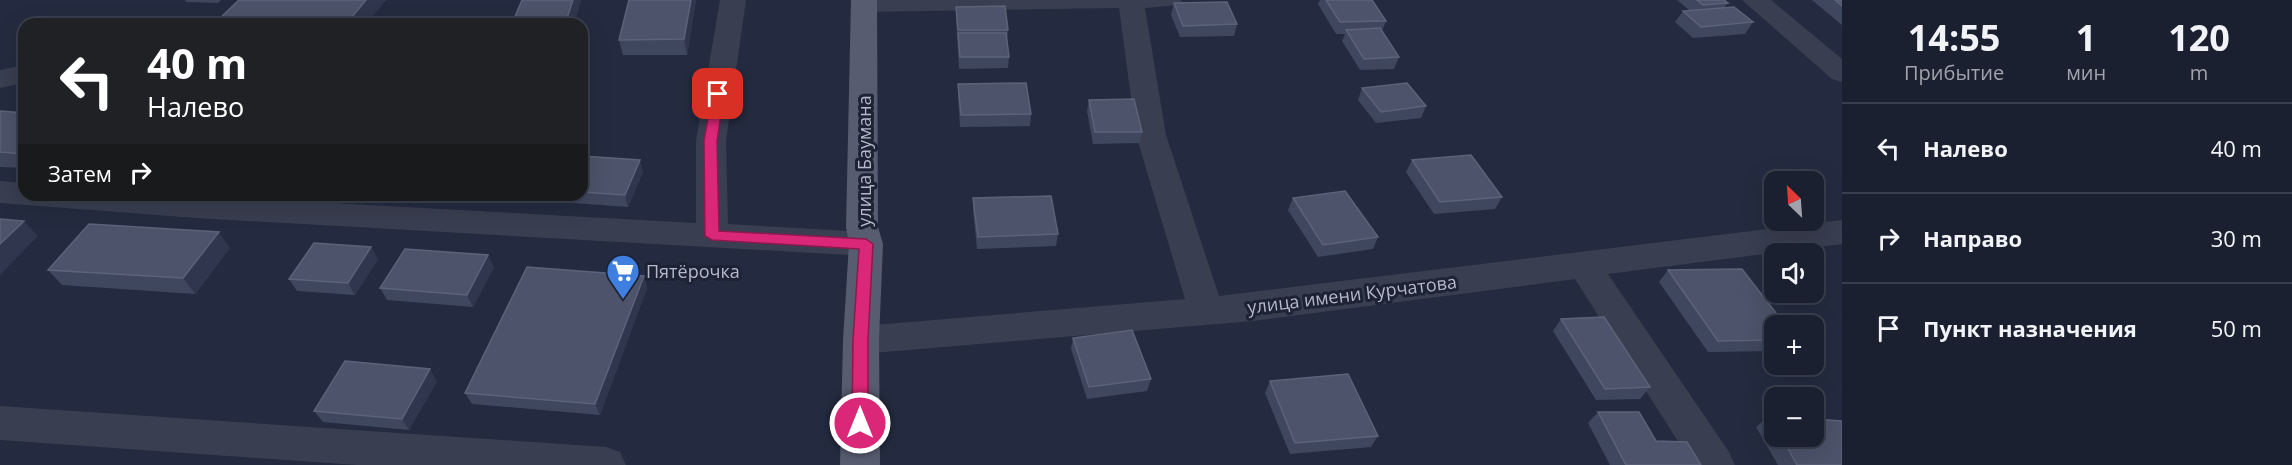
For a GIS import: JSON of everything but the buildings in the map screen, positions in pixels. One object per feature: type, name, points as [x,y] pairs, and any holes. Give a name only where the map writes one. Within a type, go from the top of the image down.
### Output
[{"type":"main road","name":"улица Баумана","points":[[860,465],[861,340],[866,244],[862,227],[864,2]]},
{"type":"street","points":[[712,236],[711,141],[733,0]]},
{"type":"street","points":[[864,2],[1169,0]]},
{"type":"street","points":[[1755,0],[1842,73]]},
{"type":"street","points":[[1131,1],[1151,135],[1206,311]]},
{"type":"street","points":[[0,79],[18,75]]},
{"type":"street","points":[[0,192],[18,194]]},
{"type":"street","points":[[198,201],[712,236],[866,244]]},
{"type":"street","name":"улица имени Курчатова","points":[[861,340],[1253,308],[1842,232]]},
{"type":"street","points":[[1584,265],[1715,465]]},
{"type":"street","points":[[0,423],[606,465]]},
{"type":"place","name":"Пятёрочка","points":[[623,300]]},
{"type":"route","points":[[718,94],[711,141],[712,236],[866,244],[860,423]]}]
